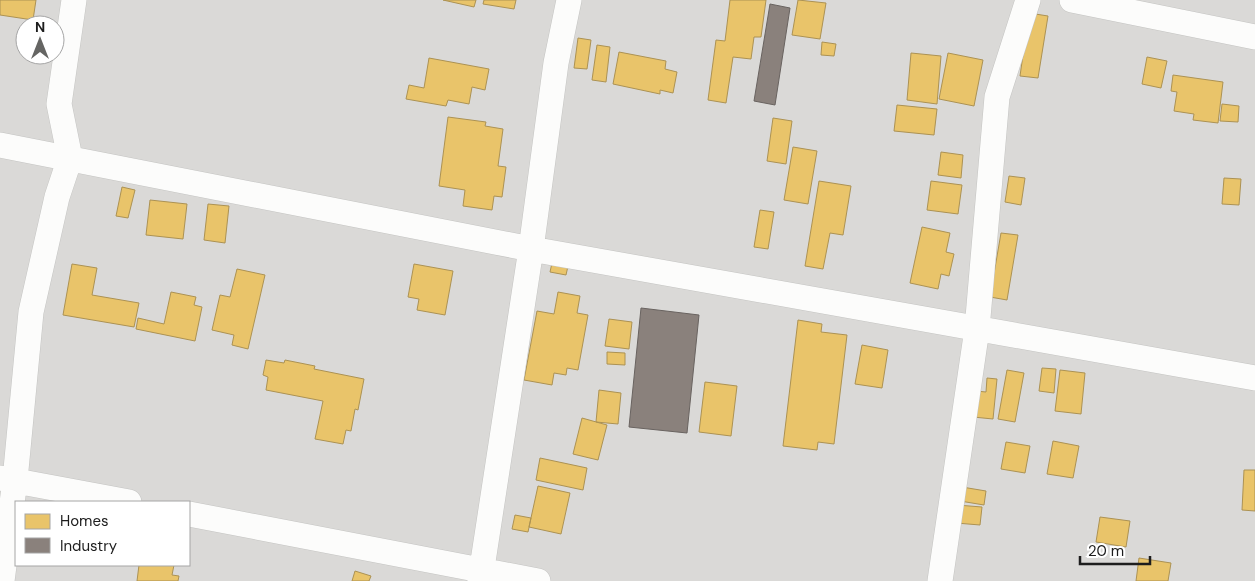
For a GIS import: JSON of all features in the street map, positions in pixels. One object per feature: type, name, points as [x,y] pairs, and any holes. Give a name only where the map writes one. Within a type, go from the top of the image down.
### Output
[{"type":"street","points":[[2,581],[8,479],[31,312],[57,197],[70,158],[59,104],[74,0]]},
{"type":"street","points":[[481,576],[531,249],[556,62],[568,0]]},
{"type":"street","points":[[940,581],[977,329],[997,97],[1028,0]]},
{"type":"street","points":[[1072,0],[1255,37]]},
{"type":"street","points":[[0,145],[531,249],[1255,378]]},
{"type":"street","points":[[8,479],[124,501]]},
{"type":"street","points":[[190,514],[481,576],[538,581]]},
{"type":"shaded area","points":[[0,0],[1255,0],[1255,581],[0,581]]},
{"type":"building: Homes","points":[[0,0],[36,0],[34,15],[15,15],[15,17],[0,15]]},
{"type":"building: Homes","points":[[443,0],[476,0],[474,7]]},
{"type":"building: Homes","points":[[484,0],[516,0],[514,9],[483,4]]},
{"type":"building: Homes","points":[[730,0],[766,0],[761,37],[754,37],[751,59],[733,57],[726,103],[708,100],[716,40],[725,41]]},
{"type":"building: Homes","points":[[798,0],[826,3],[820,39],[792,35]]},
{"type":"building: Homes","points":[[1029,13],[1048,16],[1038,78],[1020,76]]},
{"type":"building: Homes","points":[[578,38],[591,40],[587,69],[574,68]]},
{"type":"building: Homes","points":[[822,42],[836,44],[834,56],[821,55]]},
{"type":"building: Homes","points":[[597,45],[610,47],[606,82],[592,80]]},
{"type":"building: Homes","points":[[619,52],[666,61],[665,69],[677,72],[673,93],[660,90],[660,94],[613,84]]},
{"type":"building: Homes","points":[[911,53],[941,56],[937,104],[907,100]]},
{"type":"building: Homes","points":[[948,53],[983,60],[974,106],[939,99]]},
{"type":"building: Homes","points":[[1147,57],[1167,61],[1161,88],[1142,84]]},
{"type":"building: Homes","points":[[429,58],[489,69],[485,90],[472,87],[469,104],[448,100],[446,106],[406,99],[409,85],[424,88]]},
{"type":"building: Homes","points":[[1173,75],[1223,82],[1218,123],[1193,120],[1194,114],[1174,111],[1177,92],[1171,91]]},
{"type":"building: Homes","points":[[1222,104],[1239,106],[1238,122],[1220,121]]},
{"type":"building: Homes","points":[[897,105],[937,109],[934,135],[894,131]]},
{"type":"building: Homes","points":[[448,117],[486,122],[485,126],[503,129],[498,166],[506,167],[502,197],[494,196],[492,210],[463,206],[465,190],[439,186]]},
{"type":"building: Homes","points":[[773,118],[792,121],[786,164],[767,161]]},
{"type":"building: Homes","points":[[793,147],[817,151],[808,204],[784,200]]},
{"type":"building: Homes","points":[[941,152],[963,155],[961,178],[938,175]]},
{"type":"building: Homes","points":[[1009,176],[1025,178],[1021,205],[1005,202]]},
{"type":"building: Homes","points":[[1224,178],[1241,179],[1239,205],[1222,204]]},
{"type":"building: Homes","points":[[819,181],[851,186],[843,235],[830,233],[823,269],[805,266]]},
{"type":"building: Homes","points":[[931,181],[962,185],[958,214],[927,210]]},
{"type":"building: Homes","points":[[122,187],[135,190],[128,218],[116,216]]},
{"type":"building: Homes","points":[[150,200],[187,204],[183,239],[146,235]]},
{"type":"building: Homes","points":[[208,204],[229,206],[225,243],[204,240]]},
{"type":"building: Homes","points":[[760,210],[774,212],[768,249],[754,247]]},
{"type":"building: Homes","points":[[922,227],[950,233],[946,252],[954,254],[949,276],[941,274],[938,289],[910,283]]},
{"type":"building: Homes","points":[[1001,233],[1018,235],[1007,300],[990,297]]},
{"type":"building: Homes","points":[[552,263],[568,266],[566,275],[550,272]]},
{"type":"building: Homes","points":[[72,264],[97,268],[92,295],[139,303],[134,327],[63,315]]},
{"type":"building: Homes","points":[[414,264],[453,271],[445,315],[417,310],[419,299],[408,297]]},
{"type":"building: Homes","points":[[237,269],[265,275],[248,349],[232,345],[234,335],[212,330],[220,295],[230,297]]},
{"type":"building: Homes","points":[[171,292],[196,297],[194,305],[202,307],[195,341],[136,329],[138,318],[164,324]]},
{"type":"building: Homes","points":[[558,292],[580,296],[577,313],[588,315],[578,370],[567,368],[566,375],[554,373],[552,385],[524,380],[537,311],[554,314]]},
{"type":"building: Homes","points":[[609,319],[632,322],[629,349],[605,346]]},
{"type":"building: Homes","points":[[798,320],[822,324],[821,332],[847,335],[834,444],[818,442],[817,450],[783,446]]},
{"type":"building: Homes","points":[[862,345],[888,350],[882,388],[855,384]]},
{"type":"building: Homes","points":[[607,352],[625,353],[625,365],[607,364]]},
{"type":"building: Homes","points":[[266,360],[284,363],[285,360],[315,366],[314,369],[364,379],[358,410],[355,409],[351,431],[346,430],[343,444],[315,439],[323,401],[266,390],[268,377],[263,375]]},
{"type":"building: Homes","points":[[1042,368],[1056,369],[1054,393],[1039,391]]},
{"type":"building: Homes","points":[[1007,370],[1024,373],[1015,422],[998,419]]},
{"type":"building: Homes","points":[[1060,370],[1085,373],[1081,414],[1055,411]]},
{"type":"building: Homes","points":[[987,378],[997,379],[993,419],[973,417],[976,391],[986,392]]},
{"type":"building: Homes","points":[[705,382],[737,386],[731,436],[699,432]]},
{"type":"building: Homes","points":[[599,390],[621,393],[618,424],[596,422]]},
{"type":"building: Homes","points":[[582,418],[607,425],[598,460],[573,454]]},
{"type":"building: Homes","points":[[1053,441],[1079,446],[1073,478],[1047,474]]},
{"type":"building: Homes","points":[[1006,442],[1030,446],[1025,473],[1001,469]]},
{"type":"building: Homes","points":[[540,458],[587,468],[583,490],[536,480]]},
{"type":"building: Homes","points":[[1244,470],[1255,470],[1255,511],[1242,510]]},
{"type":"building: Homes","points":[[538,486],[570,493],[561,534],[529,527]]},
{"type":"building: Homes","points":[[962,487],[986,491],[984,505],[960,501]]},
{"type":"building: Homes","points":[[957,505],[982,507],[980,525],[956,523]]},
{"type":"building: Homes","points":[[515,515],[531,518],[528,532],[512,529]]},
{"type":"building: Homes","points":[[1100,517],[1130,521],[1126,547],[1096,542]]},
{"type":"building: Homes","points":[[1139,558],[1171,563],[1168,581],[1136,581]]},
{"type":"building: Homes","points":[[139,566],[174,566],[172,575],[179,576],[178,581],[137,581]]},
{"type":"building: Homes","points":[[355,571],[371,576],[369,581],[352,581]]},
{"type":"building: Industry","points":[[770,4],[790,8],[775,105],[754,101]]},
{"type":"building: Industry","points":[[641,308],[699,315],[687,433],[629,427]]}]
